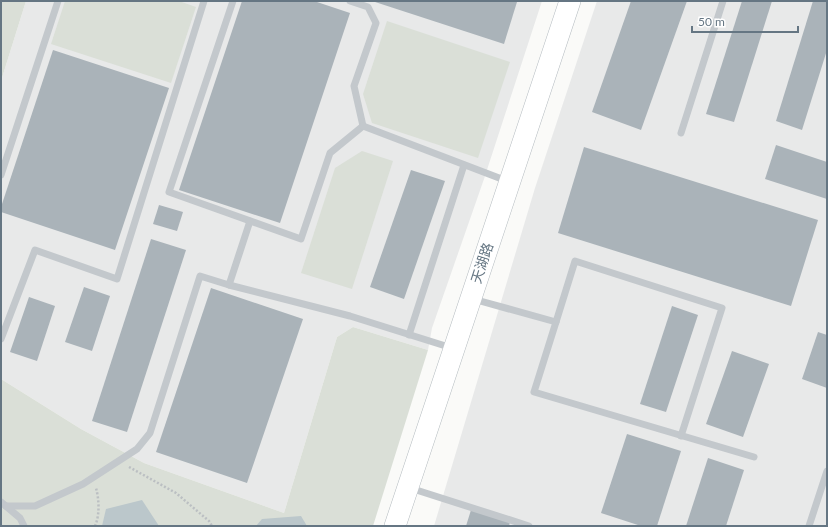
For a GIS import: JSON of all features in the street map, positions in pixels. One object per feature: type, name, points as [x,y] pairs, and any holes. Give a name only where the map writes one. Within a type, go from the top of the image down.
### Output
[{"type":"street","name":"天湖路","points":[[395,526],[570,1]]},
{"type":"lane","points":[[1,175],[58,1]]},
{"type":"lane","points":[[1,339],[4,320],[35,250],[117,279],[204,1]]},
{"type":"lane","points":[[233,1],[169,192],[301,238],[330,153],[363,126]]},
{"type":"lane","points":[[350,1],[368,7],[376,23],[354,86],[363,126]]},
{"type":"lane","points":[[681,133],[723,1]]},
{"type":"lane","points":[[363,126],[510,182]]},
{"type":"lane","points":[[409,335],[464,165]]},
{"type":"lane","points":[[229,285],[250,221]]},
{"type":"lane","points":[[681,436],[722,308],[575,261],[534,392],[681,436],[754,457]]},
{"type":"lane","points":[[3,504],[35,506],[83,484],[136,449],[150,433],[200,276],[229,285],[350,316],[454,349]]},
{"type":"lane","points":[[471,298],[556,322]]},
{"type":"lane","points":[[809,526],[827,471]]},
{"type":"lane","points":[[408,488],[528,526]]},
{"type":"lane","points":[[3,504],[20,518],[24,526]]},
{"type":"path","points":[[121,459],[129,467],[176,493],[209,521],[212,526]]},
{"type":"path","points":[[93,477],[98,495],[98,520],[95,526]]},
{"type":"shaded area","points":[[1,1],[26,1],[1,81]]},
{"type":"shaded area","points":[[26,1],[542,1],[484,179],[432,328],[428,350],[353,327],[337,337],[284,513],[144,463],[81,429],[1,379],[1,81]]},
{"type":"shaded area","points":[[65,1],[179,1],[196,7],[171,83],[51,44]]},
{"type":"shaded area","points":[[597,1],[827,1],[827,526],[434,526],[535,188]]},
{"type":"shaded area","points":[[387,21],[510,62],[478,158],[372,123],[363,94]]},
{"type":"shaded area","points":[[362,151],[393,161],[352,289],[301,273],[335,168]]},
{"type":"shaded area","points":[[353,327],[428,350],[373,526],[1,526],[1,379],[81,429],[144,463],[284,513],[337,337]]},
{"type":"shaded area","points":[[142,500],[159,526],[102,526],[106,509]]},
{"type":"shaded area","points":[[301,516],[307,526],[256,526],[262,519]]},
{"type":"building","points":[[242,1],[314,1],[350,13],[280,223],[179,190]]},
{"type":"building","points":[[372,1],[513,1],[517,2],[504,44]]},
{"type":"building","points":[[631,1],[687,1],[641,130],[592,112]]},
{"type":"building","points":[[742,1],[772,1],[734,122],[706,114]]},
{"type":"building","points":[[813,1],[827,1],[827,50],[802,130],[776,121]]},
{"type":"building","points":[[53,50],[169,88],[115,250],[1,212],[1,207]]},
{"type":"building","points":[[776,145],[827,162],[827,199],[765,179]]},
{"type":"building","points":[[584,147],[818,220],[791,306],[558,233]]},
{"type":"building","points":[[411,170],[445,181],[404,299],[370,287]]},
{"type":"building","points":[[159,205],[183,212],[177,231],[153,224]]},
{"type":"building","points":[[151,239],[186,250],[127,432],[92,421]]},
{"type":"building","points":[[84,287],[110,296],[92,351],[65,342]]},
{"type":"building","points":[[211,288],[303,319],[247,483],[156,452]]},
{"type":"building","points":[[29,297],[55,306],[37,361],[10,352]]},
{"type":"building","points":[[672,306],[698,315],[666,412],[640,404]]},
{"type":"building","points":[[818,332],[827,335],[827,388],[802,379]]},
{"type":"building","points":[[732,351],[769,364],[743,437],[706,424]]},
{"type":"building","points":[[627,434],[681,451],[657,526],[641,526],[601,513]]},
{"type":"building","points":[[708,458],[744,470],[726,526],[686,526]]},
{"type":"building","points":[[471,510],[510,522],[509,526],[466,526]]}]
